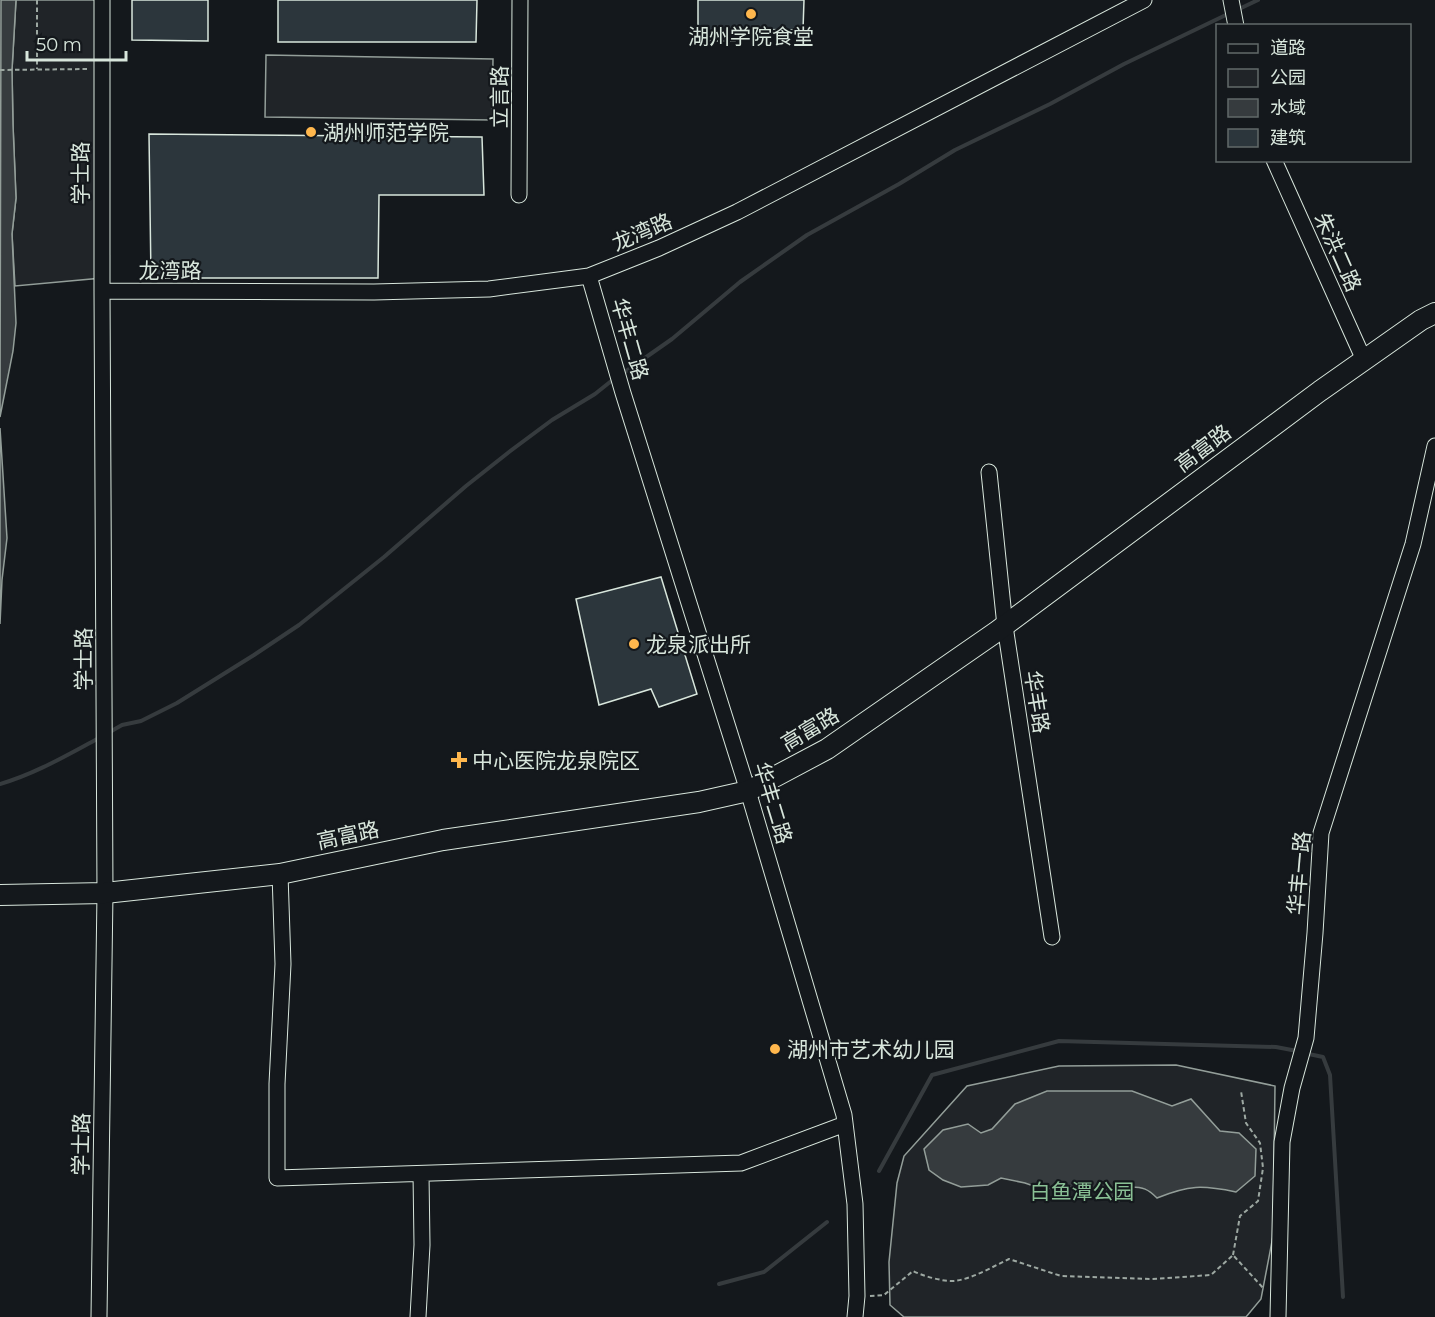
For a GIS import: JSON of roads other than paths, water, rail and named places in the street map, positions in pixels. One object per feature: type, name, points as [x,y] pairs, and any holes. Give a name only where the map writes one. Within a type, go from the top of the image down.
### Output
[{"type":"main road","name":"高富路","points":[[0,895],[105,893],[280,874],[443,840],[699,802],[748,791],[827,749],[1005,626],[1301,405],[1428,317]]},
{"type":"street","name":"学士路","points":[[99,1317],[105,893],[102,0]]},
{"type":"street","name":"立言路","points":[[519,195],[520,0]]},
{"type":"street","name":"龙湾路","points":[[102,291],[374,292],[489,289],[590,276],[738,212],[1144,0]]},
{"type":"street","points":[[1231,0],[1236,24]]},
{"type":"street","name":"朱洪二路","points":[[1275,162],[1364,360]]},
{"type":"street","name":"华丰二路","points":[[590,276],[623,393],[748,791],[844,1115],[855,1204],[857,1296],[855,1317]]},
{"type":"street","name":"华丰一路","points":[[1278,1311],[1282,1142],[1292,1088],[1306,1038],[1321,833],[1413,544],[1435,446]]},
{"type":"street","name":"华丰路","points":[[989,472],[1005,626],[1052,937]]},
{"type":"street","points":[[280,874],[283,964],[277,1084],[277,1178],[741,1163],[845,1124]]},
{"type":"street","points":[[418,1317],[422,1245],[421,1174]]},
{"type":"water","points":[[1,0],[16,0],[12,70],[16,198],[12,234],[16,323],[0,417]]},
{"type":"water","points":[[0,428],[7,538],[0,624]]},
{"type":"water","points":[[1047,1091],[1132,1091],[1172,1106],[1191,1099],[1220,1131],[1239,1133],[1256,1149],[1255,1176],[1236,1192],[1196,1188],[1157,1198],[1145,1189],[1131,1187],[1119,1201],[1101,1190],[1082,1186],[1042,1189],[1001,1178],[988,1185],[961,1187],[943,1180],[929,1170],[924,1149],[943,1130],[968,1124],[981,1133],[992,1129],[1015,1104]]},
{"type":"waterway","points":[[1237,10],[1258,0]]},
{"type":"waterway","points":[[622,374],[672,339],[740,282],[807,235],[955,150],[1230,13]]},
{"type":"waterway","points":[[108,733],[122,725],[141,721],[177,703],[299,625],[509,452],[615,378]]},
{"type":"waterway","points":[[0,784],[38,770],[99,738]]},
{"type":"waterway","points":[[879,1171],[932,1075],[1059,1041],[1276,1047],[1297,1051]]},
{"type":"waterway","points":[[1304,1053],[1323,1057],[1330,1075],[1343,1297]]},
{"type":"waterway","points":[[719,1284],[764,1272],[827,1222]]},
{"type":"place","name":"湖州学院食堂","points":[[751,14]]},
{"type":"place","name":"湖州师范学院","points":[[311,132]]},
{"type":"place","name":"龙泉派出所","points":[[634,644]]},
{"type":"place","name":"中心医院龙泉院区","points":[[459,760]]},
{"type":"place","name":"湖州市艺术幼儿园","points":[[775,1049]]},
{"type":"park label","name":"白鱼潭公园","points":[[1082,1191]]}]
